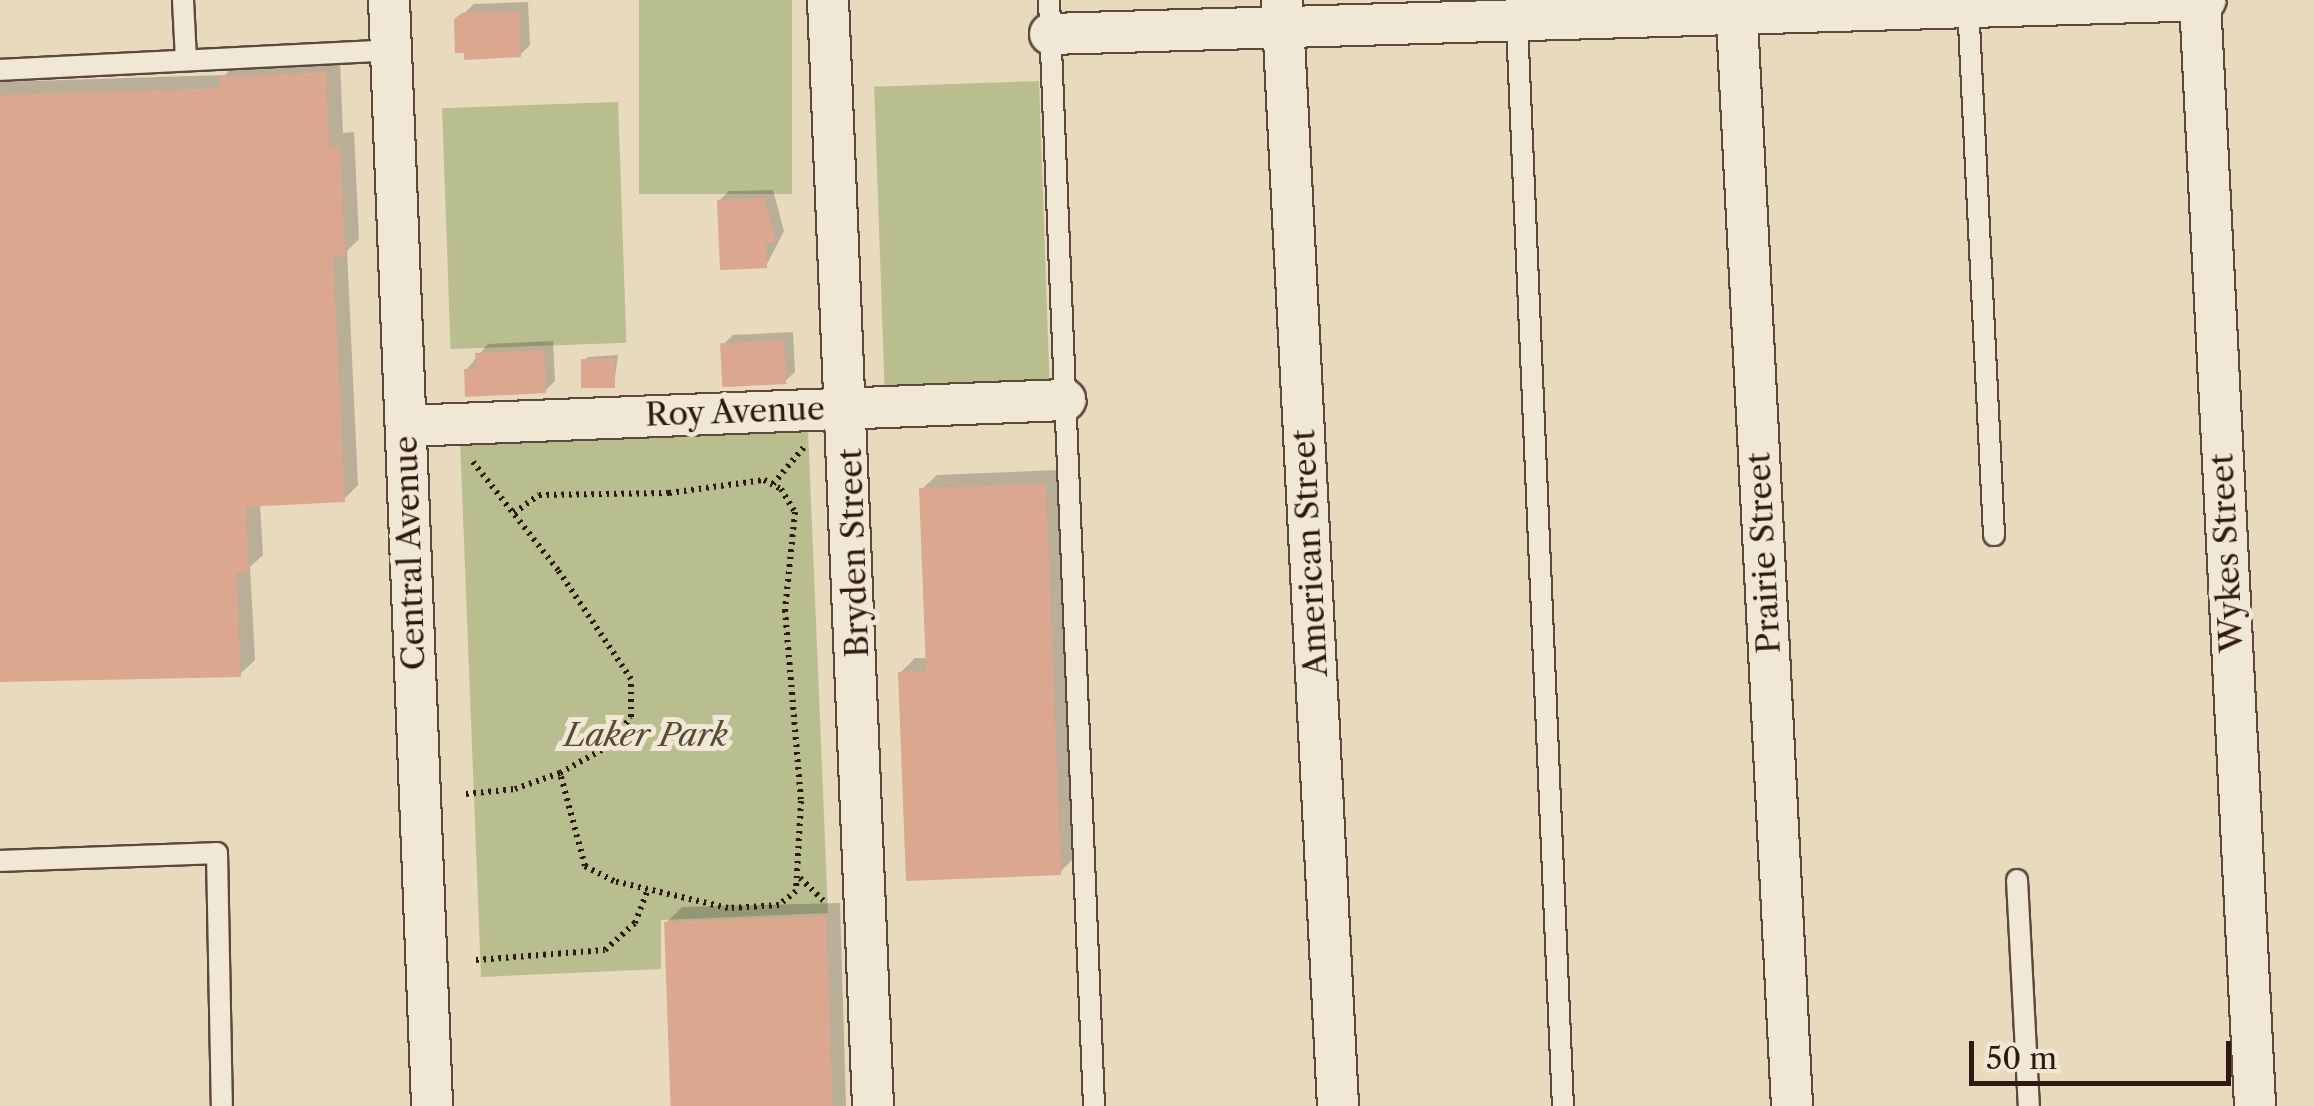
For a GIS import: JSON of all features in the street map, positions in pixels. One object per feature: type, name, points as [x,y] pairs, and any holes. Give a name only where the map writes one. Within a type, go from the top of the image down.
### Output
[{"type":"street","name":"Central Avenue","points":[[390,0],[432,1106]]},
{"type":"street","name":"Bryden Street","points":[[828,0],[848,408],[873,1106]]},
{"type":"street","points":[[1050,17],[2202,0]]},
{"type":"street","name":"Wykes Street","points":[[2202,0],[2255,1106]]},
{"type":"street","name":"Prairie Street","points":[[1736,6],[1792,1106]]},
{"type":"street","name":"American Street","points":[[1282,12],[1338,1106]]},
{"type":"street","name":"Roy Avenue","points":[[406,426],[1065,400]]},
{"type":"lane","points":[[184,0],[186,60]]},
{"type":"lane","points":[[1968,3],[1994,535]]},
{"type":"lane","points":[[1516,10],[1563,1106]]},
{"type":"lane","points":[[1050,17],[1094,1106]]},
{"type":"lane","points":[[0,70],[391,50]]},
{"type":"lane","points":[[0,862],[217,853],[222,1106]]},
{"type":"lane","points":[[2017,880],[2029,1106]]},
{"type":"path","points":[[773,484],[801,448],[822,444]]},
{"type":"path","points":[[451,454],[468,454],[631,679],[631,717],[607,747],[560,772],[515,789],[466,794]]},
{"type":"path","points":[[514,513],[553,493],[669,493],[764,480],[773,484],[794,512],[796,528],[785,610],[801,801],[796,891],[780,905],[728,908],[648,891],[585,866],[560,772]]},
{"type":"path","points":[[799,877],[837,910]]},
{"type":"path","points":[[476,960],[605,950],[635,923],[648,891]]},
{"type":"green space","points":[[639,0],[792,0],[792,194],[639,194]]},
{"type":"green space","points":[[1039,81],[1050,383],[885,389],[874,87]]},
{"type":"green space","points":[[618,102],[626,343],[451,349],[442,108]]},
{"type":"green space","name":"Laker Park","points":[[808,429],[828,913],[661,920],[661,969],[481,977],[460,439]]},
{"type":"building","points":[[519,11],[521,57],[464,60],[464,53],[455,53],[454,19],[462,13]]},
{"type":"building","points":[[326,72],[329,146],[340,146],[345,256],[333,257],[345,502],[246,507],[249,572],[236,573],[241,677],[0,682],[0,95],[220,88],[219,77]]},
{"type":"building","points":[[764,198],[776,243],[766,243],[767,268],[720,270],[717,200]]},
{"type":"building","points":[[784,340],[786,384],[722,387],[720,343]]},
{"type":"building","points":[[544,350],[546,393],[465,397],[464,369],[476,369],[475,353]]},
{"type":"building","points":[[581,359],[615,359],[615,388],[581,388]]},
{"type":"building","points":[[1046,484],[1061,875],[906,881],[898,672],[926,671],[919,488]]},
{"type":"building","points":[[826,916],[833,1106],[671,1106],[664,922]]}]
